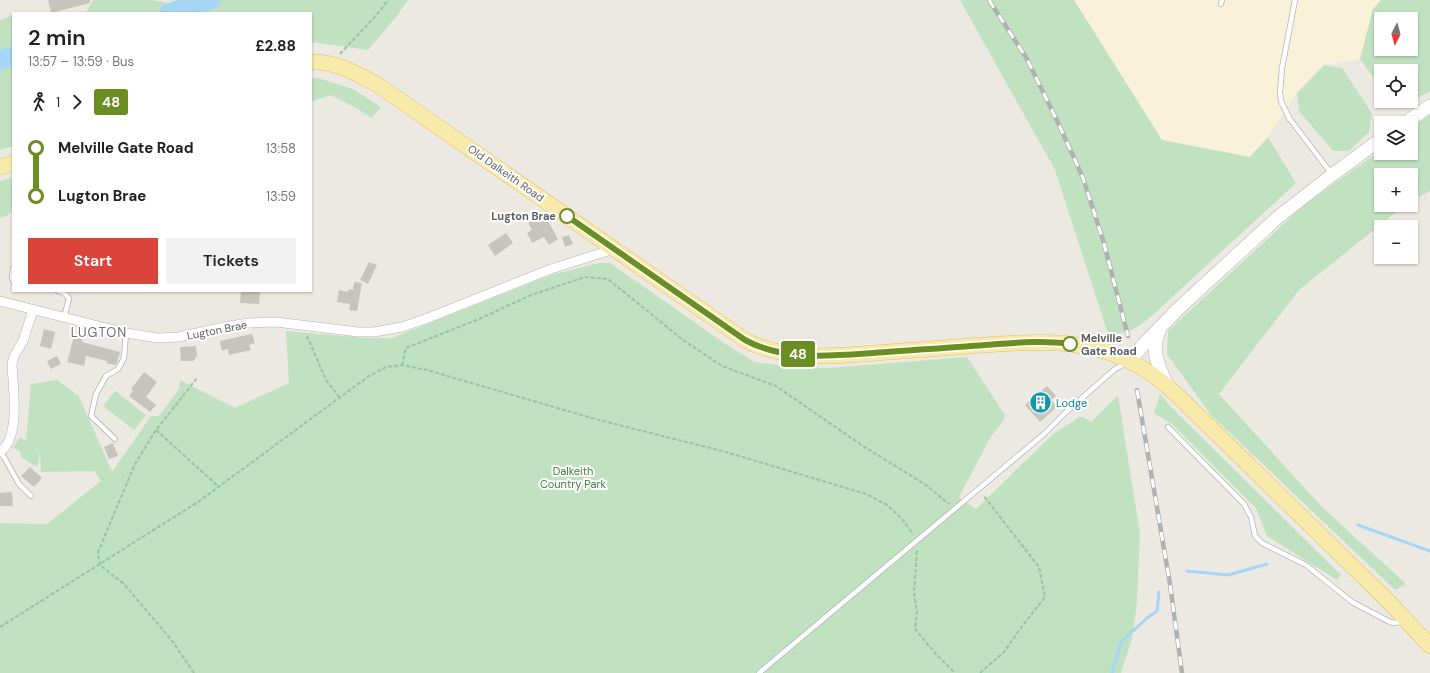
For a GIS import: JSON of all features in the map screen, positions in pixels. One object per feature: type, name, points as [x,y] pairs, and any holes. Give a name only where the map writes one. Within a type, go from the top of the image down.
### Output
[{"type":"main road","name":"Old Dalkeith Road","points":[[312,62],[331,64],[358,74],[378,85],[754,345],[773,351],[793,354],[829,356],[994,344],[1046,343],[1082,346],[1103,351],[1130,361],[1156,377],[1168,387],[1407,621],[1430,646]]},
{"type":"main road","points":[[0,167],[12,163]]},
{"type":"street","points":[[1415,116],[1430,106]]},
{"type":"street","points":[[1130,361],[1164,322],[1277,218],[1374,144]]},
{"type":"street","name":"Lugton Brae","points":[[0,301],[126,333],[158,338],[179,338],[229,326],[276,322],[358,332],[387,331],[435,316],[551,268],[614,249]]},
{"type":"street","points":[[0,452],[5,449],[11,437],[14,424],[12,364],[14,356],[23,341],[33,310]]},
{"type":"street","points":[[1164,322],[1157,334],[1154,352],[1159,368],[1168,387]]},
{"type":"lane","points":[[1295,0],[1282,68],[1280,92],[1281,102],[1289,118],[1332,175]]},
{"type":"lane","points":[[63,292],[69,298],[64,318]]},
{"type":"lane","points":[[115,439],[92,416],[96,394],[106,376],[118,369],[124,358],[126,333]]},
{"type":"lane","points":[[759,673],[1044,434],[1065,413],[1115,369],[1130,361]]},
{"type":"lane","points":[[1168,427],[1244,504],[1251,517],[1256,539],[1262,544],[1306,565],[1352,602],[1390,622],[1395,623],[1407,621]]},
{"type":"lane","points":[[0,452],[19,484],[31,496]]},
{"type":"path","points":[[331,64],[377,15],[388,0]]},
{"type":"path","points":[[402,365],[406,348],[479,319],[531,295],[585,277],[608,279],[683,340],[722,366],[776,386],[863,446],[926,485],[955,509]]},
{"type":"path","points":[[306,333],[326,380],[340,398]]},
{"type":"path","points":[[0,627],[198,502],[369,376],[386,367],[402,365],[427,370],[595,419],[726,452],[866,494],[887,505],[902,518],[918,540],[914,592],[916,614],[915,629],[955,673]]},
{"type":"path","points":[[194,673],[173,642],[124,584],[100,565],[98,552],[135,464],[156,430],[197,378]]},
{"type":"path","points":[[156,430],[219,487]]},
{"type":"path","points":[[979,489],[1013,535],[1039,566],[1046,597],[1023,625],[1004,652],[980,673]]},
{"type":"shaded area","points":[[1074,0],[1381,0],[1373,9],[1360,59],[1324,65],[1297,93],[1268,137],[1250,157],[1162,140]]},
{"type":"green space","points":[[93,0],[151,0],[169,3],[176,0],[408,0],[396,17],[368,50],[312,42],[312,12],[87,12]]},
{"type":"green space","points":[[960,0],[1074,0],[1162,140],[1250,157],[1268,137],[1296,183],[1144,322],[1134,329],[1122,333],[1108,334],[1055,170]]},
{"type":"green space","points":[[1381,0],[1430,0],[1430,91],[1418,98],[1418,64],[1374,64],[1374,78],[1360,59],[1373,9]]},
{"type":"green space","points":[[12,15],[12,146],[0,150],[0,20]]},
{"type":"green space","points":[[1324,65],[1342,68],[1372,113],[1369,132],[1349,151],[1333,151],[1299,111],[1297,93]]},
{"type":"green space","points":[[318,78],[353,89],[381,107],[371,118],[358,109],[331,95],[312,102],[312,79]]},
{"type":"green space","points":[[1430,115],[1430,191],[1418,197],[1418,168],[1374,168],[1374,212],[1396,212],[1386,220],[1374,220],[1374,230],[1299,290],[1219,394],[1322,507],[1406,584],[1395,590],[1210,414],[1167,354],[1168,331],[1304,205],[1374,155],[1374,160],[1418,160],[1418,123]]},
{"type":"green space","points":[[12,177],[12,211],[7,216],[0,218],[0,181]]},
{"type":"green space","name":"Dalkeith Country Park","points":[[599,263],[610,263],[727,345],[755,362],[786,366],[828,368],[967,357],[1005,415],[1004,420],[990,438],[959,497],[976,509],[1053,434],[1078,417],[1083,417],[1091,422],[1118,395],[1140,534],[1137,602],[1132,639],[1121,673],[0,673],[0,523],[47,524],[101,481],[94,471],[41,472],[40,451],[30,445],[40,452],[38,466],[33,465],[21,457],[20,451],[13,448],[20,437],[26,441],[31,384],[57,380],[79,396],[112,472],[151,416],[159,416],[179,389],[180,380],[235,408],[289,383],[286,331],[366,338],[392,338],[551,275]]},
{"type":"green space","points":[[115,391],[146,415],[134,430],[103,406]]},
{"type":"green space","points":[[1160,394],[1170,406],[1341,575],[1337,580],[1267,536],[1256,508],[1172,424],[1154,413]]},
{"type":"building","points":[[48,0],[90,0],[90,3],[51,12]]},
{"type":"building","points":[[546,217],[558,239],[549,245],[544,237],[532,243],[527,233],[532,230],[528,223],[537,218],[539,221]]},
{"type":"building","points":[[506,233],[513,243],[495,256],[488,245]]},
{"type":"building","points":[[569,235],[573,244],[565,247],[562,237]]},
{"type":"building","points":[[369,262],[377,265],[368,284],[360,280]]},
{"type":"building","points":[[354,282],[362,283],[357,311],[349,310],[350,304],[337,302],[339,290],[348,292],[349,289],[353,290]]},
{"type":"building","points":[[241,292],[260,292],[259,304],[240,303]]},
{"type":"building","points":[[44,329],[55,332],[51,349],[40,346]]},
{"type":"building","points":[[252,334],[255,343],[249,345],[251,350],[229,355],[228,349],[222,351],[220,341]]},
{"type":"building","points":[[74,336],[83,338],[82,342],[120,352],[116,365],[106,363],[107,361],[86,356],[84,366],[67,362]]},
{"type":"building","points":[[196,346],[197,356],[193,361],[181,361],[180,347]]},
{"type":"building","points":[[57,356],[61,364],[51,369],[47,361]]},
{"type":"building","points":[[144,372],[157,382],[146,397],[156,405],[150,412],[129,396],[133,391],[131,389]]},
{"type":"building","name":"Lodge","points":[[1047,386],[1056,396],[1051,400],[1057,407],[1040,422],[1025,405]]},
{"type":"building","points":[[113,443],[118,456],[109,459],[104,447]]},
{"type":"building","points":[[30,467],[42,478],[34,487],[21,476]]},
{"type":"building","points":[[12,492],[13,506],[0,506],[0,493]]},
{"type":"waterway","points":[[172,12],[211,0]]},
{"type":"waterway","points":[[0,60],[12,56]]},
{"type":"waterway","points":[[1358,525],[1430,551]]},
{"type":"waterway","points":[[1187,571],[1228,575],[1267,564]]},
{"type":"waterway","points":[[1112,673],[1121,642],[1147,618],[1157,611],[1159,592]]},
{"type":"railway","points":[[989,0],[1027,59],[1083,178],[1103,240],[1128,336]]},
{"type":"railway","points":[[1137,390],[1170,584],[1182,673]]},
{"type":"bus line","name":"48","points":[[567,216],[745,340],[765,349],[793,354],[829,356],[1006,344],[1070,344]]},
{"type":"place","name":"Lugton Brae","points":[[567,216]]},
{"type":"place","name":"Melville Gate Road","points":[[1070,344]]},
{"type":"place","name":"Lodge","points":[[1041,403]]},
{"type":"district","name":"LUGTON","points":[[99,332]]}]
